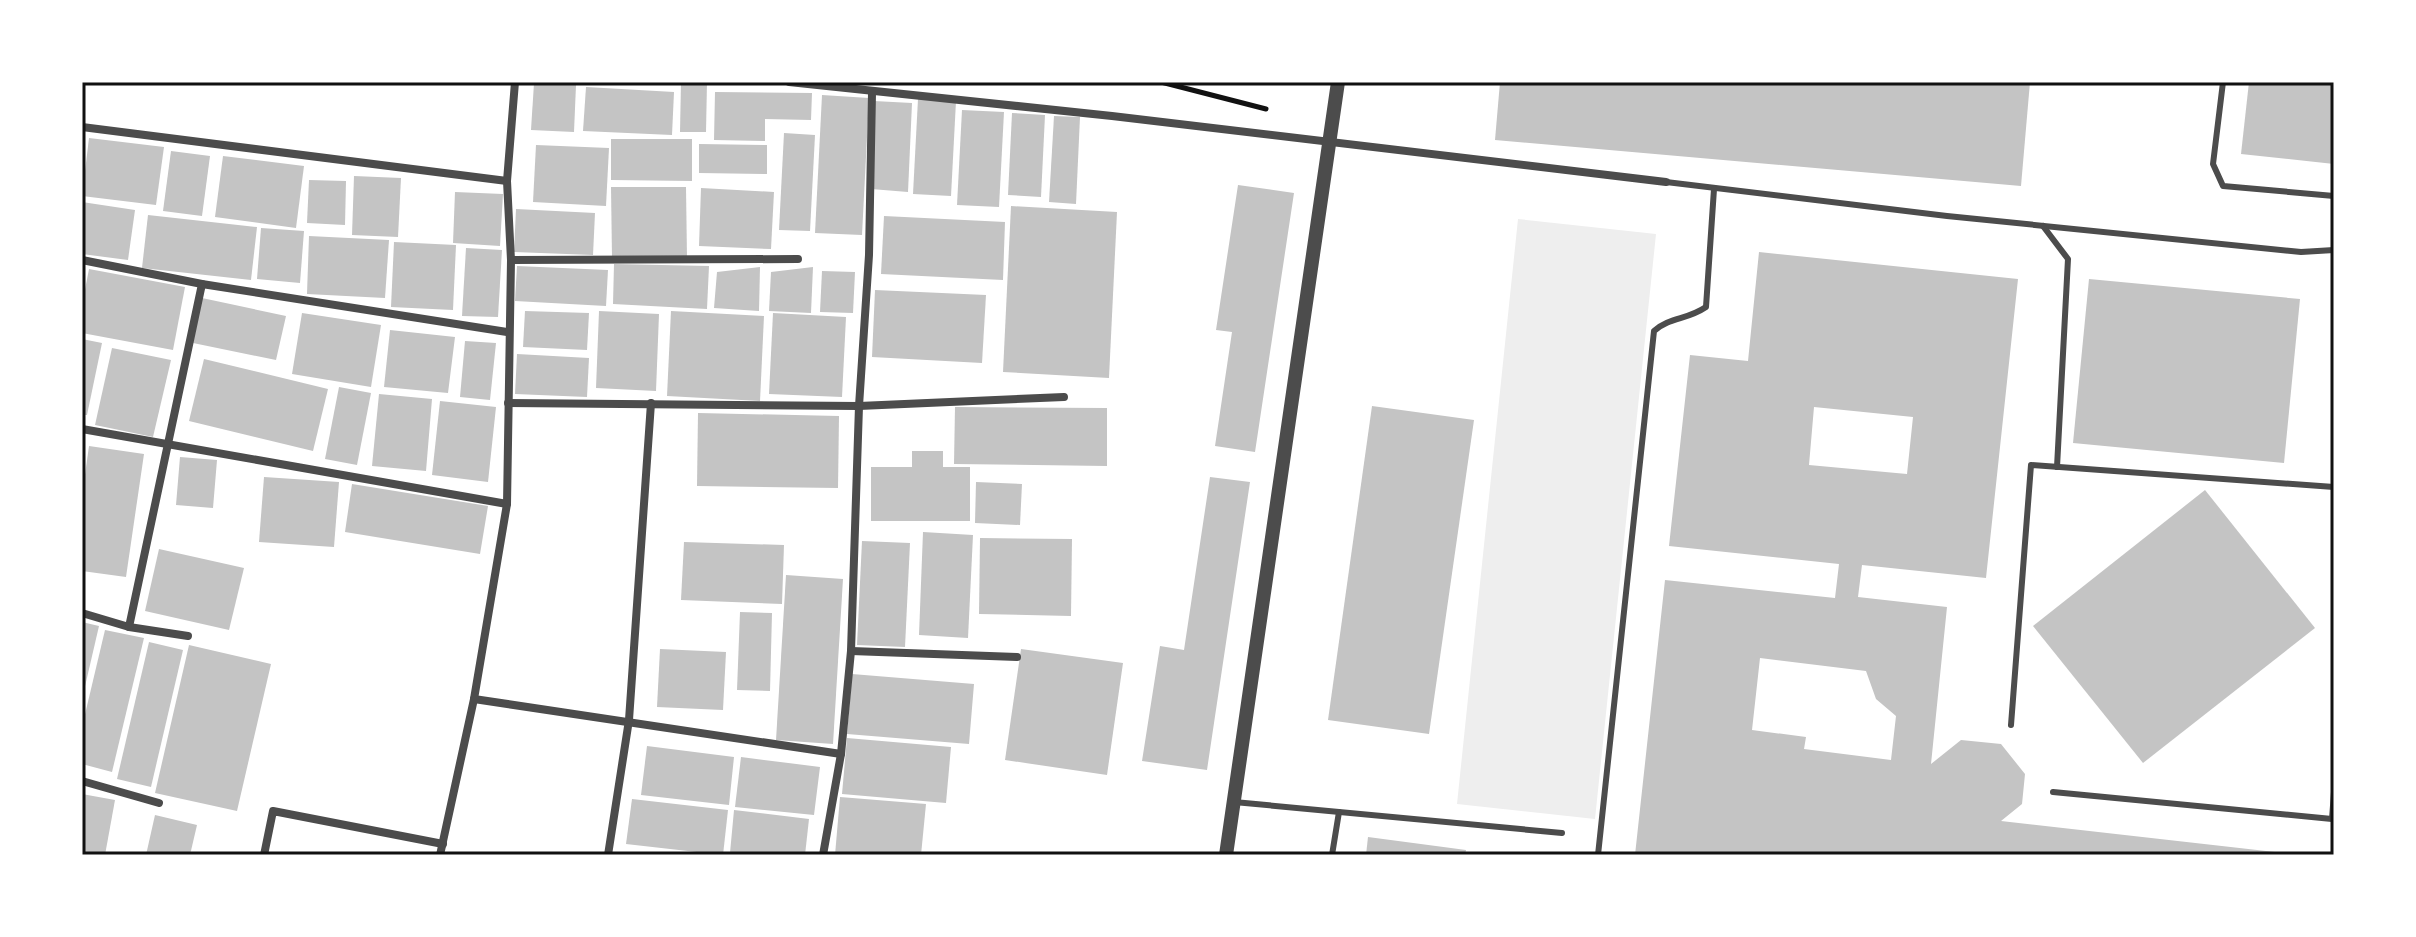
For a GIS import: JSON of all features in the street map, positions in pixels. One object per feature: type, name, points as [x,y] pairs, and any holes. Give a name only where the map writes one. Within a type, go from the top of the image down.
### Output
[{"type":"street","points":[[440,855],[474,699],[507,504],[507,332],[511,260],[507,181],[515,82]]},
{"type":"street","points":[[789,82],[835,83],[872,93],[1112,116],[1666,182]]},
{"type":"street","points":[[1226,855],[1338,82]]},
{"type":"street","points":[[823,855],[841,754],[851,651],[859,406],[869,255],[872,93]]},
{"type":"street","points":[[82,127],[507,181]]},
{"type":"street","points":[[511,260],[798,259]]},
{"type":"street","points":[[82,260],[202,284],[507,332]]},
{"type":"street","points":[[129,627],[202,284]]},
{"type":"street","points":[[508,403],[859,406],[1064,397]]},
{"type":"street","points":[[608,855],[629,720],[651,403]]},
{"type":"street","points":[[82,429],[507,504]]},
{"type":"street","points":[[82,613],[129,627],[188,636]]},
{"type":"street","points":[[851,651],[1017,657]]},
{"type":"street","points":[[474,699],[841,754]]},
{"type":"street","points":[[82,781],[159,803]]},
{"type":"street","points":[[264,855],[273,811],[443,844]]},
{"type":"lane","points":[[2223,82],[2213,164],[2223,186],[2334,196]]},
{"type":"lane","points":[[1666,182],[2043,226],[2301,252],[2334,250]]},
{"type":"lane","points":[[1598,855],[1654,331],[1665,322],[1690,319],[1706,307],[1714,189]]},
{"type":"lane","points":[[2043,226],[2068,259],[2057,467]]},
{"type":"lane","points":[[2011,725],[2031,465],[2334,487]]},
{"type":"lane","points":[[2053,792],[2332,819],[2334,792]]},
{"type":"lane","points":[[1234,802],[1562,833]]},
{"type":"lane","points":[[1332,855],[1339,812]]},
{"type":"path","points":[[1161,82],[1266,109]]},
{"type":"shaded area","points":[[1518,219],[1656,234],[1595,819],[1457,804]]},
{"type":"building","points":[[681,82],[707,82],[706,132],[680,132]]},
{"type":"building","points":[[1500,82],[2030,82],[2021,186],[1495,140]]},
{"type":"building","points":[[2249,82],[2334,82],[2334,164],[2241,154]]},
{"type":"building","points":[[534,83],[576,85],[574,132],[531,130]]},
{"type":"building","points":[[586,87],[674,92],[672,135],[583,131]]},
{"type":"building","points":[[715,92],[812,93],[811,120],[765,119],[765,141],[714,140]]},
{"type":"building","points":[[822,95],[869,98],[862,235],[815,233]]},
{"type":"building","points":[[918,99],[956,101],[951,196],[913,194]]},
{"type":"building","points":[[874,101],[912,103],[908,192],[871,189]]},
{"type":"building","points":[[962,110],[1004,112],[999,207],[957,205]]},
{"type":"building","points":[[1012,113],[1045,115],[1041,197],[1008,195]]},
{"type":"building","points":[[1054,116],[1080,117],[1076,204],[1049,202]]},
{"type":"building","points":[[784,133],[815,135],[810,231],[779,230]]},
{"type":"building","points":[[89,138],[164,147],[156,205],[82,196]]},
{"type":"building","points":[[611,139],[692,139],[692,181],[611,180]]},
{"type":"building","points":[[699,144],[767,145],[767,174],[699,173]]},
{"type":"building","points":[[536,145],[609,148],[606,206],[533,202]]},
{"type":"building","points":[[171,151],[210,156],[202,216],[163,211]]},
{"type":"building","points":[[223,156],[304,166],[296,228],[215,217]]},
{"type":"building","points":[[354,176],[401,178],[398,237],[352,235]]},
{"type":"building","points":[[309,180],[346,181],[345,225],[307,223]]},
{"type":"building","points":[[1238,185],[1294,193],[1255,452],[1215,446],[1232,332],[1216,330]]},
{"type":"building","points":[[611,187],[686,187],[687,258],[612,258]]},
{"type":"building","points":[[701,188],[774,192],[771,249],[699,246]]},
{"type":"building","points":[[455,192],[503,194],[500,246],[453,243]]},
{"type":"building","points":[[82,202],[135,210],[128,260],[82,254]]},
{"type":"building","points":[[1011,206],[1117,212],[1109,378],[1003,372]]},
{"type":"building","points":[[516,209],[595,213],[593,255],[514,252]]},
{"type":"building","points":[[148,215],[257,227],[251,280],[142,268]]},
{"type":"building","points":[[884,216],[1005,222],[1003,280],[881,274]]},
{"type":"building","points":[[261,228],[304,231],[300,283],[257,279]]},
{"type":"building","points":[[309,236],[389,240],[385,298],[307,294]]},
{"type":"building","points":[[394,242],[456,245],[453,310],[391,307]]},
{"type":"building","points":[[466,248],[502,250],[498,317],[462,316]]},
{"type":"building","points":[[1759,252],[2018,279],[1986,578],[1862,565],[1858,597],[1947,607],[1931,764],[1961,740],[2001,744],[2025,774],[2022,804],[2001,821],[2302,855],[1635,855],[1665,580],[1835,598],[1839,564],[1669,546],[1690,355],[1748,361]],"holes":[[[1814,407],[1913,417],[1907,474],[1809,465]],[[1760,658],[1866,671],[1876,699],[1896,716],[1891,760],[1804,749],[1806,737],[1752,730]]]},
{"type":"building","points":[[614,264],[709,266],[707,309],[613,304]]},
{"type":"building","points":[[517,266],[608,270],[606,306],[515,301]]},
{"type":"building","points":[[760,267],[759,311],[714,308],[717,272]]},
{"type":"building","points":[[813,267],[811,313],[769,311],[771,272]]},
{"type":"building","points":[[89,269],[185,287],[173,350],[82,333],[82,305]]},
{"type":"building","points":[[822,271],[855,272],[853,313],[820,312]]},
{"type":"building","points":[[2089,279],[2300,299],[2284,463],[2073,443]]},
{"type":"building","points":[[875,290],[986,295],[982,363],[872,357]]},
{"type":"building","points":[[202,298],[286,316],[276,360],[193,343]]},
{"type":"building","points":[[525,311],[589,313],[587,350],[523,347]]},
{"type":"building","points":[[599,311],[659,314],[656,391],[596,388]]},
{"type":"building","points":[[671,311],[764,316],[760,401],[667,396]]},
{"type":"building","points":[[302,313],[381,325],[371,387],[292,374]]},
{"type":"building","points":[[773,313],[846,317],[842,397],[769,394]]},
{"type":"building","points":[[390,330],[455,337],[448,393],[384,387]]},
{"type":"building","points":[[82,339],[102,343],[87,415],[82,415]]},
{"type":"building","points":[[465,341],[496,343],[490,400],[460,397]]},
{"type":"building","points":[[112,348],[171,360],[153,437],[95,425]]},
{"type":"building","points":[[517,354],[589,358],[587,397],[515,394]]},
{"type":"building","points":[[204,359],[328,389],[313,451],[189,421]]},
{"type":"building","points":[[339,387],[371,393],[357,465],[325,459]]},
{"type":"building","points":[[379,394],[432,399],[426,471],[372,466]]},
{"type":"building","points":[[440,401],[496,407],[488,482],[432,475]]},
{"type":"building","points":[[1372,406],[1474,420],[1429,734],[1328,720]]},
{"type":"building","points":[[955,407],[1107,408],[1107,466],[954,464]]},
{"type":"building","points":[[698,413],[839,416],[838,488],[697,486]]},
{"type":"building","points":[[89,446],[144,454],[126,577],[82,571],[82,496]]},
{"type":"building","points":[[912,451],[943,451],[943,467],[970,467],[970,521],[871,521],[871,467],[912,467]]},
{"type":"building","points":[[180,457],[217,460],[213,508],[176,505]]},
{"type":"building","points":[[264,477],[339,482],[334,547],[259,542]]},
{"type":"building","points":[[1210,477],[1250,482],[1207,770],[1142,761],[1160,646],[1184,650]]},
{"type":"building","points":[[976,482],[1022,484],[1020,525],[975,523]]},
{"type":"building","points":[[352,484],[488,506],[480,554],[345,532]]},
{"type":"building","points":[[2205,490],[2315,628],[2143,763],[2033,626]]},
{"type":"building","points":[[923,532],[973,535],[968,638],[919,635]]},
{"type":"building","points":[[980,538],[1072,539],[1071,616],[979,614]]},
{"type":"building","points":[[862,541],[910,543],[905,647],[857,645]]},
{"type":"building","points":[[684,542],[784,545],[782,604],[681,600]]},
{"type":"building","points":[[159,549],[244,568],[229,630],[145,611]]},
{"type":"building","points":[[786,575],[843,579],[833,744],[776,740]]},
{"type":"building","points":[[740,612],[772,613],[770,691],[737,690]]},
{"type":"building","points":[[82,622],[99,626],[83,695],[82,695]]},
{"type":"building","points":[[105,630],[144,638],[112,772],[82,764],[82,727]]},
{"type":"building","points":[[149,642],[183,650],[151,787],[117,779]]},
{"type":"building","points":[[189,645],[271,664],[237,811],[155,793]]},
{"type":"building","points":[[660,649],[726,652],[723,710],[657,707]]},
{"type":"building","points":[[1021,649],[1123,663],[1107,775],[1005,760]]},
{"type":"building","points":[[852,674],[974,684],[969,744],[847,734]]},
{"type":"building","points":[[847,738],[951,747],[946,803],[842,794]]},
{"type":"building","points":[[647,746],[734,757],[729,805],[641,795]]},
{"type":"building","points":[[741,757],[820,767],[814,815],[735,807]]},
{"type":"building","points":[[82,794],[115,800],[105,855],[82,855]]},
{"type":"building","points":[[840,797],[926,804],[921,855],[835,855]]},
{"type":"building","points":[[632,799],[728,810],[723,855],[626,844]]},
{"type":"building","points":[[734,810],[809,819],[805,855],[730,853]]},
{"type":"building","points":[[155,815],[197,825],[190,855],[146,855]]},
{"type":"building","points":[[1368,837],[1466,850],[1465,855],[1366,855]]}]
